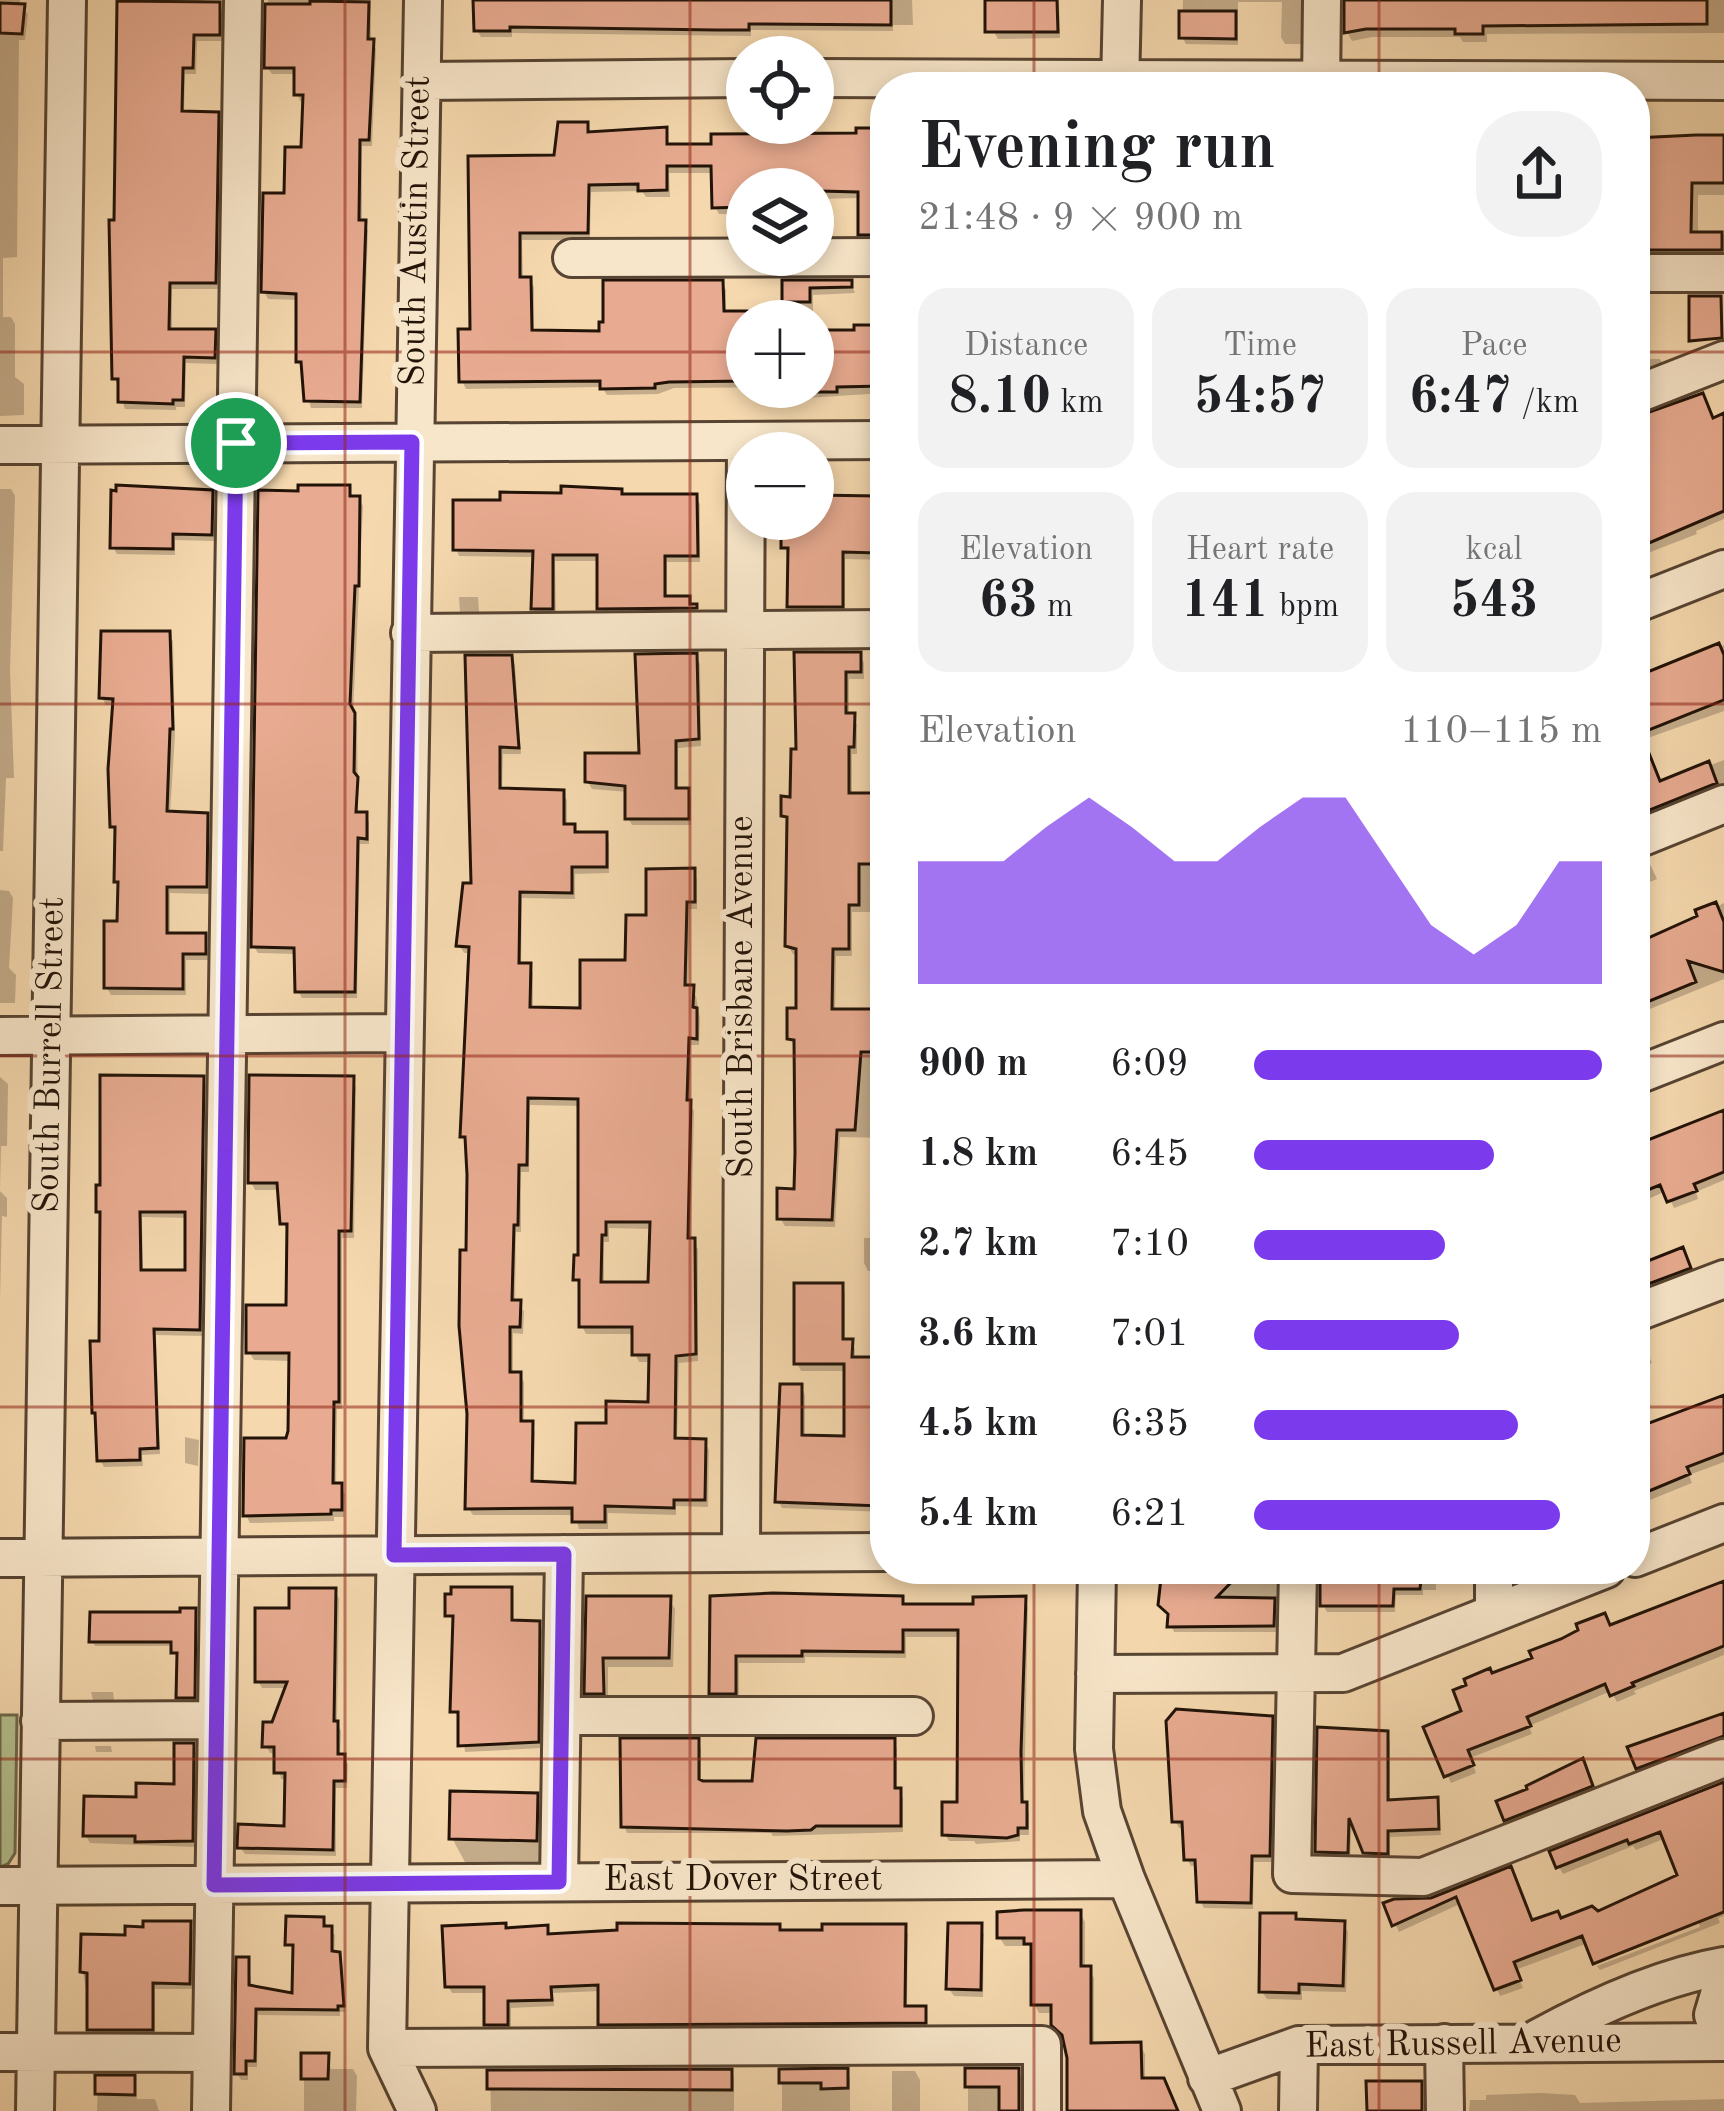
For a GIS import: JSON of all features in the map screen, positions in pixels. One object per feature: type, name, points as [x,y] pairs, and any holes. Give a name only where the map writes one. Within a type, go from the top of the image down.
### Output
[{"type":"street","name":"South Burrell Street","points":[[35,2111],[18,2052],[38,1886],[67,0]]},
{"type":"street","points":[[211,2111],[243,0]]},
{"type":"street","name":"South Austin Street","points":[[417,2111],[387,2048],[423,0]]},
{"type":"street","points":[[1120,72],[1122,0]]},
{"type":"street","points":[[1321,72],[1322,0]]},
{"type":"street","points":[[421,81],[726,78]]},
{"type":"street","points":[[834,79],[870,80]]},
{"type":"street","points":[[1650,83],[1724,82]]},
{"type":"street","points":[[572,258],[870,257]]},
{"type":"street","points":[[1650,273],[1724,273]]},
{"type":"street","points":[[1650,389],[1724,360]]},
{"type":"street","points":[[834,440],[870,440]]},
{"type":"street","points":[[0,445],[726,441]]},
{"type":"street","name":"South Brisbane Avenue","points":[[741,1553],[745,540]]},
{"type":"street","points":[[1650,598],[1724,569]]},
{"type":"street","points":[[410,633],[870,629]]},
{"type":"street","points":[[1650,834],[1724,804]]},
{"type":"street","points":[[0,1036],[402,1033]]},
{"type":"street","points":[[1650,1070],[1724,1041]]},
{"type":"street","points":[[1650,1307],[1724,1279]]},
{"type":"street","points":[[1650,1552],[1724,1523]]},
{"type":"street","points":[[0,1558],[870,1552]]},
{"type":"street","points":[[559,1882],[564,1554]]},
{"type":"street","points":[[1097,1584],[1094,1748],[1102,1810],[1214,2095]]},
{"type":"street","points":[[1298,1584],[1292,1874],[1423,1877],[1724,1758]]},
{"type":"street","points":[[1494,1584],[1494,1613]]},
{"type":"street","points":[[1095,1674],[1343,1673],[1568,1584]]},
{"type":"street","points":[[562,1716],[914,1716]]},
{"type":"street","points":[[40,1721],[217,1720]]},
{"type":"street","name":"East Dover Street","points":[[0,1886],[1126,1879]]},
{"type":"street","points":[[1531,2042],[1576,2017],[1670,1980],[1724,1966]]},
{"type":"street","points":[[1724,1978],[1713,2015],[1724,2042]]},
{"type":"street","points":[[1444,2042],[1445,2111]]},
{"type":"street","name":"East Russell Avenue","points":[[1214,2095],[1299,2045],[1724,2042]]},
{"type":"street","points":[[387,2048],[1042,2045],[1042,2111]]},
{"type":"street","points":[[1298,2111],[1299,2045]]},
{"type":"street","points":[[18,2052],[212,2053]]},
{"type":"green space","points":[[0,1715],[17,1715],[15,1853],[0,1867]]},
{"type":"building","points":[[473,0],[891,0],[891,25],[474,31]]},
{"type":"building","points":[[985,0],[1057,0],[1058,32],[985,32]]},
{"type":"building","points":[[1344,0],[1707,0],[1707,24],[1483,26],[1483,34],[1455,34],[1455,29],[1344,33]]},
{"type":"building","points":[[117,1],[220,2],[220,35],[194,35],[193,68],[183,68],[182,111],[219,112],[216,283],[170,283],[169,329],[216,329],[215,358],[184,357],[183,400],[173,400],[173,404],[118,402],[118,379],[112,379],[109,220],[114,220]]},
{"type":"building","points":[[369,2],[368,39],[374,39],[369,140],[360,140],[359,220],[366,220],[360,402],[304,401],[301,362],[296,362],[296,294],[261,292],[263,193],[284,193],[285,147],[301,147],[303,95],[294,95],[294,68],[264,68],[265,4]]},
{"type":"building","points":[[0,3],[25,4],[22,34],[0,33]]},
{"type":"building","points":[[1179,11],[1236,11],[1236,39],[1179,38]]},
{"type":"building","points":[[558,122],[588,122],[588,132],[667,127],[667,144],[711,144],[711,134],[726,134],[726,144],[834,144],[834,133],[870,128],[870,235],[858,235],[858,192],[834,191],[834,168],[726,168],[726,208],[712,208],[711,166],[667,166],[667,190],[638,191],[638,184],[589,185],[588,233],[520,233],[520,277],[531,277],[532,330],[599,331],[603,280],[723,280],[726,381],[600,389],[600,381],[459,382],[458,329],[470,329],[468,156],[554,155]]},
{"type":"building","points":[[1724,135],[1724,183],[1692,183],[1691,232],[1722,232],[1722,250],[1650,250],[1650,137]]},
{"type":"building","points":[[782,280],[852,280],[852,287],[810,288],[810,300],[782,300]]},
{"type":"building","points":[[1689,296],[1721,296],[1722,338],[1689,341]]},
{"type":"building","points":[[870,325],[870,386],[837,387],[834,392],[834,330]]},
{"type":"building","points":[[1703,393],[1713,418],[1724,413],[1724,511],[1650,543],[1650,412]]},
{"type":"building","points":[[116,485],[213,490],[212,535],[173,534],[173,549],[110,548],[111,490],[116,491]]},
{"type":"building","points":[[298,485],[350,485],[350,496],[360,496],[350,704],[355,713],[356,812],[367,812],[367,839],[358,838],[355,992],[295,992],[294,948],[251,947],[258,490],[298,491]]},
{"type":"building","points":[[561,486],[622,489],[622,494],[697,494],[698,556],[665,556],[665,596],[690,596],[690,604],[697,608],[597,609],[597,555],[553,555],[553,609],[531,609],[533,551],[453,550],[453,500],[500,500],[500,492],[561,493]]},
{"type":"building","points":[[834,495],[870,496],[870,553],[843,552],[843,607],[787,607],[788,548],[781,548],[781,540],[834,540]]},
{"type":"building","points":[[101,631],[170,631],[173,729],[167,811],[208,813],[207,887],[167,887],[167,933],[206,933],[206,954],[183,954],[183,989],[104,988],[104,921],[117,921],[118,882],[114,882],[115,827],[110,827],[108,769],[113,699],[99,698]]},
{"type":"building","points":[[1719,643],[1724,655],[1724,700],[1650,729],[1650,671]]},
{"type":"building","points":[[794,652],[861,652],[861,672],[846,672],[846,713],[855,713],[849,793],[870,793],[870,864],[859,864],[859,905],[849,905],[849,949],[833,949],[832,1009],[870,1009],[870,1052],[861,1052],[855,1130],[837,1130],[832,1220],[777,1219],[777,1188],[794,1189],[794,1040],[787,1039],[787,1008],[796,1008],[796,949],[785,946],[787,817],[781,816],[781,796],[790,797],[791,749],[796,749]]},
{"type":"building","points":[[697,653],[699,739],[676,741],[676,788],[689,788],[689,819],[625,819],[625,786],[585,782],[585,753],[639,753],[635,654]]},
{"type":"building","points":[[465,655],[512,655],[519,748],[500,747],[500,788],[564,790],[564,824],[575,824],[575,832],[607,832],[607,867],[572,867],[572,893],[520,892],[519,963],[531,963],[530,1007],[580,1008],[580,960],[625,960],[626,915],[646,915],[646,869],[695,868],[695,902],[687,902],[685,985],[694,985],[693,1007],[697,1008],[697,1039],[689,1038],[687,1100],[691,1100],[688,1238],[695,1238],[696,1354],[676,1356],[675,1438],[706,1439],[705,1500],[674,1500],[674,1508],[605,1506],[605,1522],[572,1522],[572,1508],[465,1509],[467,1414],[459,1326],[467,1175],[465,1137],[460,1137],[469,947],[456,946],[463,883],[471,883]],"holes":[[[528,1098],[578,1099],[578,1255],[574,1255],[573,1280],[579,1280],[579,1327],[632,1327],[632,1355],[649,1355],[648,1402],[606,1401],[606,1423],[576,1423],[575,1483],[532,1481],[533,1421],[521,1421],[521,1372],[510,1372],[510,1327],[520,1327],[521,1300],[512,1300],[514,1225],[518,1225],[519,1165],[527,1165]],[[606,1222],[650,1222],[648,1282],[601,1282]]]},
{"type":"building","points":[[1650,756],[1660,781],[1709,761],[1717,783],[1650,810]]},
{"type":"building","points":[[1716,902],[1724,922],[1724,972],[1688,961],[1696,982],[1650,1001],[1650,937],[1697,916],[1695,910]]},
{"type":"building","points":[[100,1075],[204,1076],[200,1330],[154,1329],[158,1448],[140,1449],[140,1460],[97,1461],[90,1341],[99,1341],[96,1185],[100,1185]],"holes":[[[140,1212],[185,1212],[185,1270],[141,1270]]]},
{"type":"building","points":[[249,1075],[354,1076],[351,1231],[339,1231],[339,1402],[334,1402],[333,1483],[342,1483],[342,1510],[331,1510],[331,1514],[243,1516],[244,1438],[286,1438],[288,1431],[289,1353],[246,1353],[246,1305],[286,1305],[287,1224],[280,1224],[277,1183],[248,1183]]},
{"type":"building","points":[[1724,1110],[1724,1172],[1694,1184],[1697,1191],[1667,1202],[1660,1185],[1650,1189],[1650,1139]]},
{"type":"building","points":[[1683,1247],[1691,1268],[1650,1283],[1650,1260]]},
{"type":"building","points":[[794,1283],[843,1283],[843,1339],[853,1339],[852,1357],[870,1357],[870,1506],[775,1502],[780,1384],[802,1384],[802,1435],[844,1436],[844,1364],[794,1364]]},
{"type":"building","points":[[1724,1395],[1724,1453],[1687,1467],[1690,1474],[1650,1491],[1650,1423]]},
{"type":"building","points":[[1724,1581],[1724,1646],[1610,1696],[1605,1684],[1527,1717],[1531,1726],[1468,1750],[1474,1765],[1444,1777],[1423,1727],[1461,1711],[1453,1690],[1466,1685],[1464,1679],[1532,1658],[1529,1651],[1605,1613],[1610,1625]]},
{"type":"building","points":[[1160,1584],[1230,1584],[1217,1597],[1275,1598],[1274,1626],[1167,1627],[1168,1614],[1158,1605]]},
{"type":"building","points":[[1320,1584],[1420,1584],[1420,1589],[1394,1589],[1393,1606],[1320,1606]]},
{"type":"building","points":[[451,1587],[512,1587],[512,1620],[540,1621],[539,1742],[458,1746],[458,1712],[450,1712],[453,1616],[445,1616],[445,1594],[451,1594]]},
{"type":"building","points":[[289,1588],[336,1588],[334,1721],[338,1721],[338,1754],[345,1754],[345,1781],[334,1781],[333,1850],[237,1848],[238,1824],[284,1826],[285,1773],[274,1773],[274,1747],[262,1747],[263,1722],[272,1722],[287,1682],[255,1682],[255,1608],[289,1608]]},
{"type":"building","points":[[586,1596],[671,1596],[669,1658],[603,1658],[604,1694],[584,1694]]},
{"type":"building","points":[[710,1596],[903,1596],[903,1604],[973,1604],[973,1597],[1026,1596],[1021,1752],[1027,1828],[1018,1828],[1018,1835],[1007,1838],[942,1835],[942,1802],[957,1802],[958,1630],[903,1630],[903,1652],[736,1656],[736,1694],[709,1694]]},
{"type":"building","points":[[180,1608],[196,1608],[195,1698],[176,1698],[177,1653],[171,1653],[171,1642],[89,1642],[90,1612],[180,1612]]},
{"type":"building","points":[[1176,1709],[1273,1716],[1270,1856],[1252,1856],[1251,1903],[1197,1902],[1195,1860],[1184,1860],[1182,1822],[1172,1822],[1166,1721]]},
{"type":"building","points":[[1724,1713],[1724,1736],[1636,1769],[1627,1747]]},
{"type":"building","points":[[1317,1727],[1388,1731],[1388,1800],[1438,1797],[1439,1829],[1388,1831],[1388,1854],[1363,1853],[1349,1818],[1348,1853],[1315,1852]]},
{"type":"building","points":[[620,1738],[699,1738],[699,1779],[752,1781],[756,1738],[895,1738],[901,1826],[816,1826],[787,1831],[621,1827]]},
{"type":"building","points":[[174,1743],[194,1743],[193,1841],[135,1842],[135,1836],[83,1836],[84,1796],[136,1797],[136,1783],[174,1784]]},
{"type":"building","points":[[1583,1758],[1593,1786],[1504,1821],[1496,1801]]},
{"type":"building","points":[[1724,1782],[1724,1912],[1593,1964],[1582,1936],[1514,1962],[1521,1980],[1494,1990],[1456,1897],[1392,1926],[1383,1903],[1431,1898],[1511,1866],[1532,1920],[1558,1911],[1561,1918],[1592,1906],[1598,1911],[1677,1875],[1660,1832],[1556,1868],[1549,1851]]},
{"type":"building","points":[[450,1791],[538,1793],[537,1841],[449,1839]]},
{"type":"building","points":[[1081,1910],[1081,1966],[1091,1966],[1091,2043],[1141,2042],[1142,2078],[1164,2078],[1178,2111],[1067,2111],[1062,2035],[1051,2025],[1051,2005],[1031,2005],[1031,1944],[1024,1944],[1024,1938],[997,1938],[997,1912]]},
{"type":"building","points":[[1260,1913],[1345,1921],[1343,1986],[1299,1984],[1299,1993],[1259,1992]]},
{"type":"building","points":[[286,1916],[324,1917],[324,1926],[332,1926],[332,1951],[340,1952],[344,2006],[338,2010],[256,2009],[255,2061],[246,2061],[246,2074],[234,2074],[236,1957],[249,1957],[249,1985],[292,1993],[293,1945],[285,1945]]},
{"type":"building","points":[[143,1921],[191,1921],[190,1984],[153,1983],[153,2030],[87,2030],[81,1934],[125,1935],[125,1926],[143,1927]]},
{"type":"building","points":[[506,1923],[506,1928],[548,1925],[548,1934],[617,1930],[617,1923],[780,1924],[780,1930],[822,1930],[822,1924],[906,1924],[905,2006],[926,2006],[926,2023],[598,2025],[598,1985],[551,1987],[552,2000],[508,2001],[508,2025],[484,2025],[484,1987],[445,1987],[442,1926]]},
{"type":"building","points":[[948,1923],[982,1923],[981,1990],[946,1989]]},
{"type":"building","points":[[301,2053],[329,2053],[328,2079],[301,2079]]},
{"type":"building","points":[[848,2068],[848,2088],[779,2083],[779,2069]]},
{"type":"building","points":[[965,2068],[1019,2068],[1019,2111],[999,2111],[999,2087],[965,2087]]},
{"type":"building","points":[[732,2069],[732,2090],[487,2089],[487,2070]]},
{"type":"building","points":[[95,2075],[135,2075],[135,2095],[95,2094]]},
{"type":"building","points":[[1366,2081],[1422,2081],[1422,2111],[1367,2111]]},
{"type":"route","points":[[412,442],[394,1555],[564,1554],[559,1882],[214,1885],[236,443],[412,442]]}]
